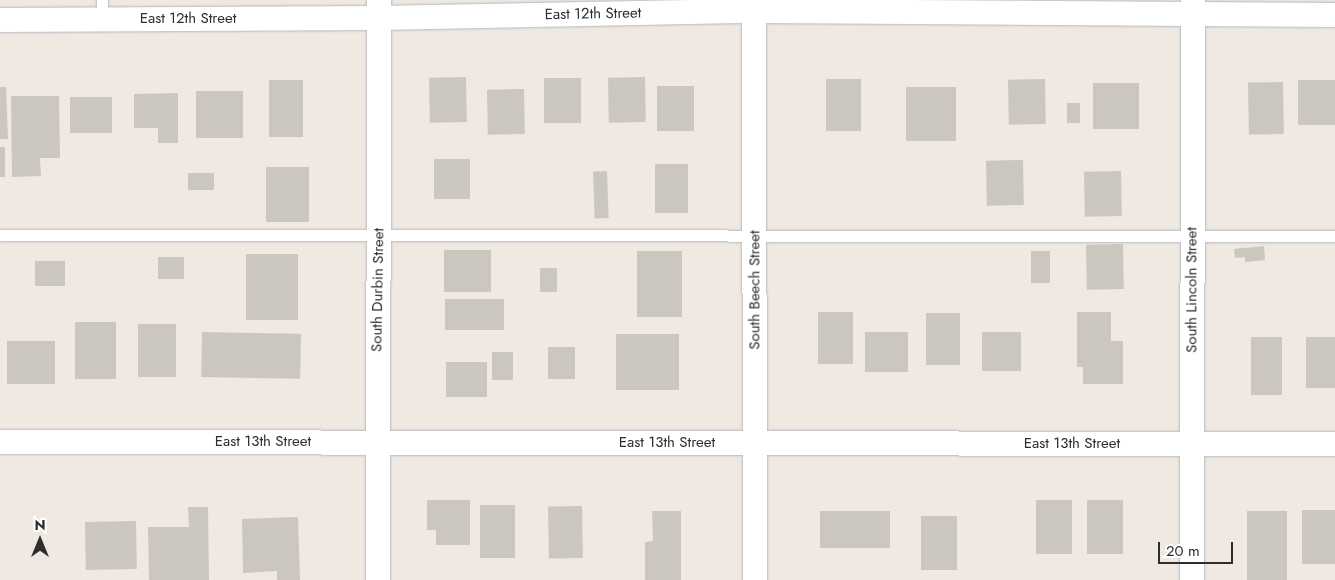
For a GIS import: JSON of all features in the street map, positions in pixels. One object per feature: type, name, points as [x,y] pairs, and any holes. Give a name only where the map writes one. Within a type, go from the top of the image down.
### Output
[{"type":"street","name":"East 12th Street","points":[[0,20],[102,10],[754,6],[1193,6],[1335,15]]},
{"type":"street","name":"South Beech Street","points":[[754,6],[755,580]]},
{"type":"street","name":"South Lincoln Street","points":[[1192,580],[1193,6]]},
{"type":"street","name":"South Durbin Street","points":[[378,580],[379,9]]},
{"type":"street","name":"East 13th Street","points":[[0,442],[1335,444]]},
{"type":"lane","points":[[0,235],[1335,236]]},
{"type":"building","points":[[466,77],[467,122],[430,123],[429,78]]},
{"type":"building","points":[[645,77],[646,122],[609,123],[608,78]]},
{"type":"building","points":[[544,78],[581,78],[581,123],[544,123]]},
{"type":"building","points":[[826,79],[861,79],[861,131],[826,131]]},
{"type":"building","points":[[1045,79],[1046,124],[1009,125],[1008,80]]},
{"type":"building","points":[[269,80],[303,80],[303,137],[269,137]]},
{"type":"building","points":[[1298,80],[1335,80],[1335,125],[1298,125]]},
{"type":"building","points":[[1283,82],[1284,134],[1249,135],[1248,83]]},
{"type":"building","points":[[1093,83],[1139,83],[1139,129],[1093,129]]},
{"type":"building","points":[[657,86],[694,86],[694,131],[657,131]]},
{"type":"building","points":[[0,87],[6,87],[8,139],[0,139]]},
{"type":"building","points":[[906,87],[956,87],[956,141],[906,141]]},
{"type":"building","points":[[524,89],[525,134],[488,135],[487,90]]},
{"type":"building","points":[[196,91],[243,91],[243,138],[196,138]]},
{"type":"building","points":[[178,93],[178,143],[158,143],[158,128],[134,128],[134,94]]},
{"type":"building","points":[[11,96],[59,96],[60,158],[40,158],[41,176],[12,177]]},
{"type":"building","points":[[70,97],[112,97],[112,133],[70,133]]},
{"type":"building","points":[[1067,103],[1080,103],[1080,123],[1067,123]]},
{"type":"building","points":[[0,147],[5,147],[5,177],[0,177]]},
{"type":"building","points":[[434,159],[470,159],[470,199],[434,199]]},
{"type":"building","points":[[1023,160],[1024,205],[987,206],[986,161]]},
{"type":"building","points":[[655,164],[688,164],[688,213],[655,213]]},
{"type":"building","points":[[266,167],[309,167],[309,222],[266,222]]},
{"type":"building","points":[[593,171],[607,171],[609,218],[595,218]]},
{"type":"building","points":[[1121,171],[1122,216],[1085,217],[1084,172]]},
{"type":"building","points":[[188,173],[214,173],[214,190],[188,190]]},
{"type":"building","points":[[1123,244],[1124,289],[1087,290],[1086,245]]},
{"type":"building","points":[[1264,246],[1265,260],[1245,262],[1245,257],[1235,258],[1234,249]]},
{"type":"building","points":[[444,250],[491,250],[491,292],[444,292]]},
{"type":"building","points":[[637,251],[682,251],[682,317],[637,317]]},
{"type":"building","points":[[1031,251],[1050,251],[1050,283],[1031,283]]},
{"type":"building","points":[[246,254],[298,254],[298,320],[246,320]]},
{"type":"building","points":[[158,257],[184,257],[184,279],[158,279]]},
{"type":"building","points":[[35,261],[65,261],[65,286],[35,286]]},
{"type":"building","points":[[540,268],[557,268],[557,292],[540,292]]},
{"type":"building","points":[[445,299],[504,299],[504,330],[445,330]]},
{"type":"building","points":[[818,312],[853,312],[853,364],[818,364]]},
{"type":"building","points":[[1077,312],[1111,312],[1111,341],[1123,341],[1123,384],[1083,384],[1083,367],[1077,367]]},
{"type":"building","points":[[926,313],[960,313],[960,365],[926,365]]},
{"type":"building","points":[[75,322],[116,322],[116,379],[75,379]]},
{"type":"building","points":[[138,324],[176,324],[176,377],[138,377]]},
{"type":"building","points":[[202,332],[301,334],[300,379],[201,377]]},
{"type":"building","points":[[865,332],[908,332],[908,372],[865,372]]},
{"type":"building","points":[[982,332],[1021,332],[1021,371],[982,371]]},
{"type":"building","points":[[616,334],[679,334],[679,390],[616,390]]},
{"type":"building","points":[[1251,337],[1282,337],[1282,395],[1251,395]]},
{"type":"building","points":[[1306,337],[1335,337],[1335,388],[1306,388]]},
{"type":"building","points":[[7,341],[55,341],[55,384],[7,384]]},
{"type":"building","points":[[548,347],[575,347],[575,379],[548,379]]},
{"type":"building","points":[[492,352],[513,352],[513,380],[492,380]]},
{"type":"building","points":[[446,362],[487,362],[487,397],[446,397]]},
{"type":"building","points":[[427,500],[470,500],[470,545],[436,545],[436,530],[427,530]]},
{"type":"building","points":[[1036,500],[1072,500],[1072,554],[1036,554]]},
{"type":"building","points":[[1087,500],[1123,500],[1123,554],[1087,554]]},
{"type":"building","points":[[480,505],[515,505],[515,558],[480,558]]},
{"type":"building","points":[[582,506],[583,558],[549,559],[548,507]]},
{"type":"building","points":[[188,507],[208,507],[209,580],[149,580],[148,527],[189,527]]},
{"type":"building","points":[[1302,510],[1335,510],[1335,564],[1302,564]]},
{"type":"building","points":[[652,511],[681,511],[681,580],[645,580],[645,542],[653,541]]},
{"type":"building","points":[[820,511],[890,511],[890,548],[820,548]]},
{"type":"building","points":[[1247,511],[1287,511],[1287,580],[1247,580]]},
{"type":"building","points":[[921,516],[957,516],[957,570],[921,570]]},
{"type":"building","points":[[298,517],[300,580],[277,580],[277,571],[243,573],[242,519]]},
{"type":"building","points":[[136,521],[137,569],[86,570],[85,522]]}]
